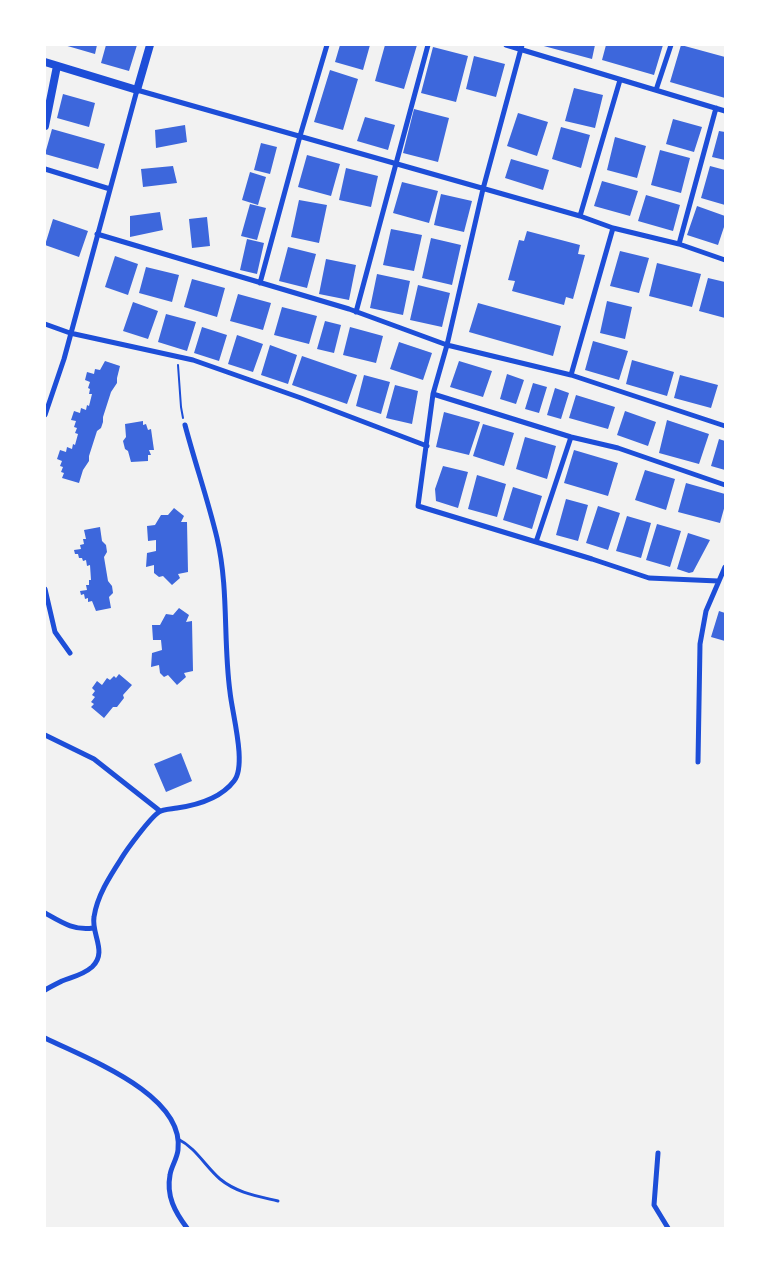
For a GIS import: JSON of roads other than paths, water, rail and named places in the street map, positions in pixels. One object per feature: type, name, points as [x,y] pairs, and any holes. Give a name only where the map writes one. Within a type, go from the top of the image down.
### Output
[{"type":"street","points":[[45,415],[64,359],[150,45]]},
{"type":"street","points":[[260,283],[327,45]]},
{"type":"street","points":[[356,312],[428,45]]},
{"type":"street","points":[[506,45],[521,47],[620,80],[725,111]]},
{"type":"street","points":[[656,90],[671,45]]},
{"type":"street","points":[[521,47],[483,189],[447,345],[433,394],[418,506],[649,578],[718,581]]},
{"type":"street","points":[[45,62],[580,216],[613,228],[679,244],[725,260]]},
{"type":"street","points":[[45,126],[57,66]]},
{"type":"street","points":[[580,216],[620,80]]},
{"type":"street","points":[[679,244],[716,108]]},
{"type":"street","points":[[45,169],[110,189]]},
{"type":"street","points":[[571,374],[613,228]]},
{"type":"street","points":[[97,234],[356,312],[447,345],[571,374],[725,426]]},
{"type":"street","points":[[45,324],[70,333],[193,360],[301,398],[427,446]]},
{"type":"street","points":[[433,394],[570,436],[618,448],[725,485]]},
{"type":"street","points":[[45,990],[61,981],[80,975],[97,962],[99,943],[93,928],[94,917],[108,879],[127,849],[160,811],[194,805],[225,792],[236,779],[240,758],[230,693],[225,638],[226,601],[224,577],[218,539],[185,425]]},
{"type":"street","points":[[536,542],[570,436]]},
{"type":"street","points":[[698,762],[700,644],[706,611],[725,567]]},
{"type":"street","points":[[45,589],[54,632],[70,653]]},
{"type":"street","points":[[45,735],[94,759],[160,811]]},
{"type":"street","points":[[45,913],[71,927],[93,928]]},
{"type":"street","points":[[45,1038],[142,1088],[162,1107],[172,1121],[178,1139],[178,1151],[170,1175],[169,1189],[171,1201],[176,1214],[187,1228]]},
{"type":"street","points":[[658,1153],[654,1205],[668,1228]]},
{"type":"lane","points":[[178,1139],[193,1149],[221,1180],[237,1190],[278,1201]]}]
